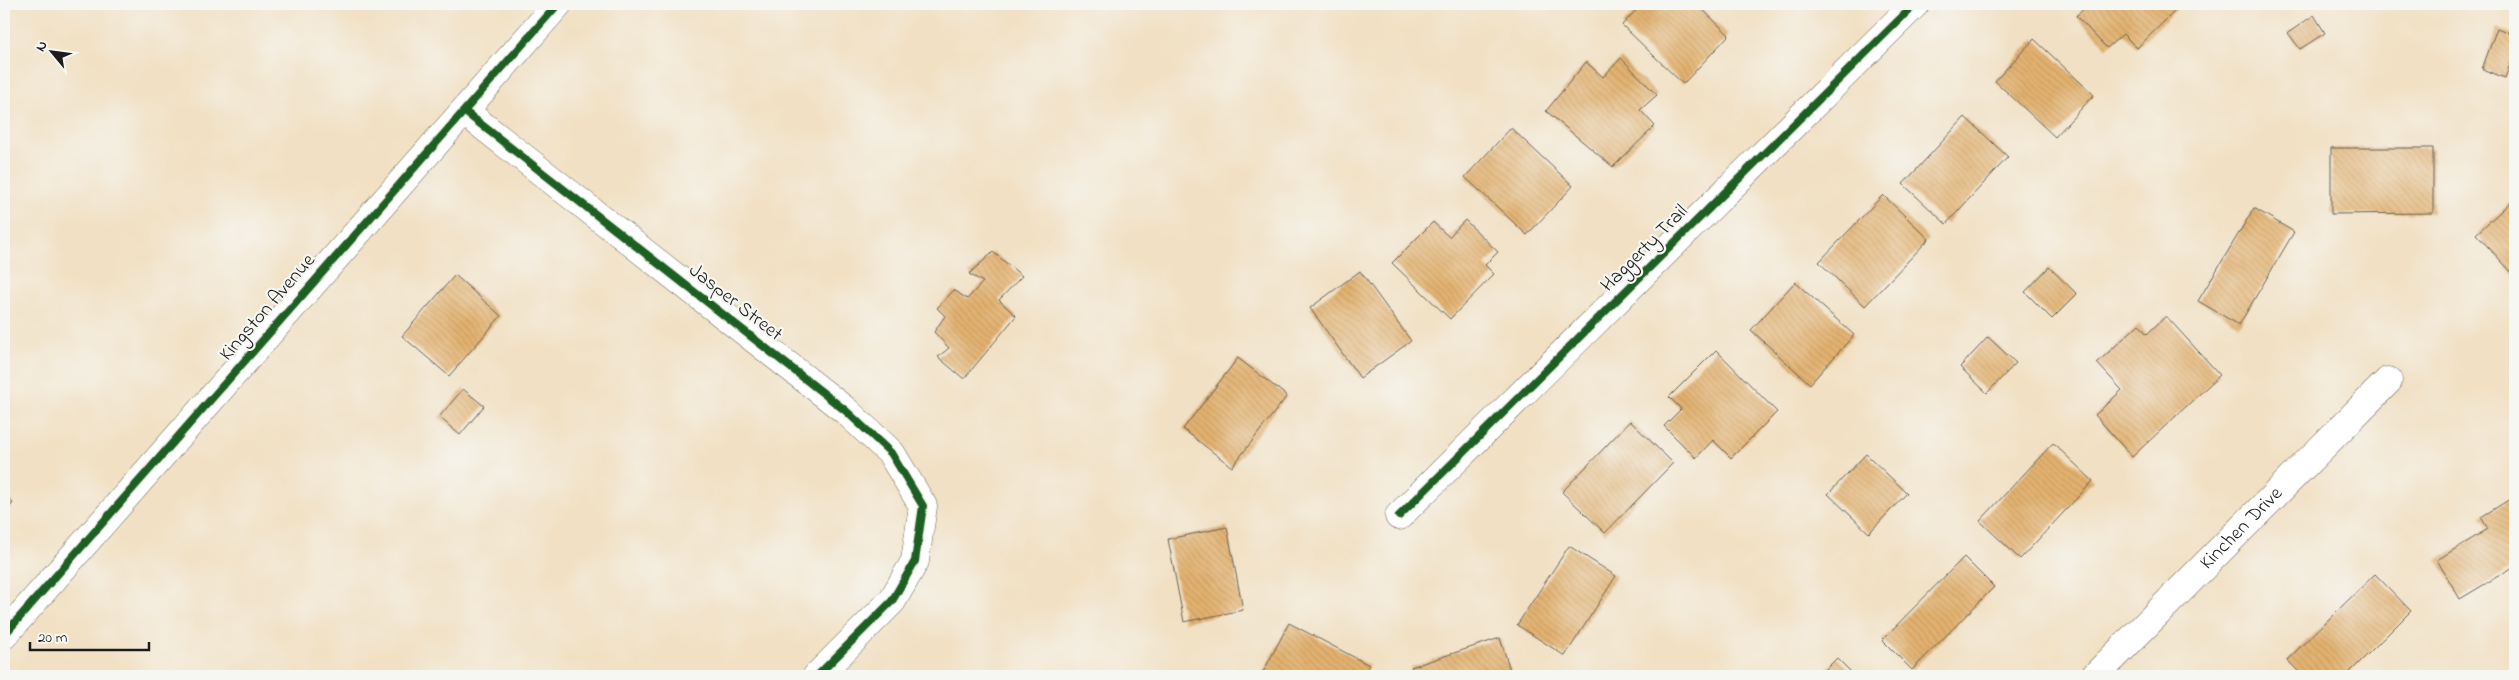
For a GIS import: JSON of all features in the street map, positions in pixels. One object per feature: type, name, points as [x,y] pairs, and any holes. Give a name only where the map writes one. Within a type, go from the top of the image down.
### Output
[{"type":"street","name":"Kingston Avenue","points":[[4,635],[558,4]]},
{"type":"street","name":"Haggerty Trail","points":[[1398,516],[1915,4]]},
{"type":"street","name":"Jasper Street","points":[[464,111],[846,411],[891,453],[922,506],[915,561],[892,601],[817,676]]},
{"type":"street","name":"Kinchen Drive","points":[[2095,676],[2388,381]]},
{"type":"building","points":[[1642,4],[1697,4],[1729,35],[1683,84],[1622,25]]},
{"type":"building","points":[[2089,4],[2176,4],[2179,7],[2137,48],[2123,34],[2107,48],[2076,16]]},
{"type":"building","points":[[2314,15],[2325,33],[2300,49],[2288,33]]},
{"type":"building","points":[[2497,28],[2515,35],[2515,51],[2505,78],[2482,69]]},
{"type":"building","points":[[2034,39],[2094,95],[2055,137],[1995,81]]},
{"type":"building","points":[[1621,58],[1657,95],[1640,110],[1655,126],[1613,167],[1546,111],[1586,62],[1603,77]]},
{"type":"building","points":[[1965,117],[2008,157],[1946,224],[1903,184]]},
{"type":"building","points":[[1511,128],[1573,186],[1527,235],[1465,177]]},
{"type":"building","points":[[2331,148],[2433,148],[2433,213],[2331,214]]},
{"type":"building","points":[[1883,195],[1929,239],[1865,306],[1819,262]]},
{"type":"building","points":[[2515,198],[2515,276],[2476,234]]},
{"type":"building","points":[[2254,208],[2294,232],[2239,325],[2198,301]]},
{"type":"building","points":[[1465,220],[1498,252],[1485,265],[1494,274],[1450,319],[1392,263],[1433,222],[1449,237]]},
{"type":"building","points":[[993,252],[1022,276],[999,300],[1016,316],[964,379],[938,357],[949,348],[934,332],[945,316],[937,308],[954,290],[967,299],[983,282],[969,274]]},
{"type":"building","points":[[2049,267],[2077,294],[2052,319],[2025,292]]},
{"type":"building","points":[[1360,271],[1411,341],[1360,378],[1310,308]]},
{"type":"building","points":[[455,275],[501,316],[449,376],[402,336]]},
{"type":"building","points":[[1795,282],[1854,335],[1810,384],[1751,330]]},
{"type":"building","points":[[2166,316],[2220,375],[2132,457],[2095,415],[2122,390],[2097,363],[2139,324],[2147,334]]},
{"type":"building","points":[[1988,337],[2016,363],[1987,393],[1960,367]]},
{"type":"building","points":[[1716,350],[1777,412],[1731,458],[1713,440],[1696,458],[1664,426],[1681,409],[1669,397]]},
{"type":"building","points":[[1238,358],[1287,396],[1232,467],[1183,429]]},
{"type":"building","points":[[463,389],[484,406],[460,435],[439,417]]},
{"type":"building","points":[[1630,421],[1673,463],[1605,533],[1562,492]]},
{"type":"building","points":[[2053,443],[2093,481],[2020,559],[1980,521]]},
{"type":"building","points":[[1866,454],[1907,493],[1869,533],[1828,494]]},
{"type":"building","points":[[4,495],[13,503],[4,514]]},
{"type":"building","points":[[2515,496],[2515,566],[2460,599],[2437,560],[2488,529],[2481,517]]},
{"type":"building","points":[[1227,527],[1243,610],[1184,622],[1168,539]]},
{"type":"building","points":[[1569,546],[1616,576],[1565,656],[1517,625]]},
{"type":"building","points":[[1964,557],[1994,587],[1912,670],[1882,640]]},
{"type":"building","points":[[2375,574],[2411,611],[2346,676],[2303,676],[2287,660]]},
{"type":"building","points":[[1289,623],[1369,665],[1363,676],[1261,676]]},
{"type":"building","points":[[1500,638],[1512,676],[1414,676],[1411,667]]},
{"type":"building","points":[[1837,658],[1855,676],[1819,676]]},
{"type":"cycle path","points":[[4,635],[558,4]]},
{"type":"cycle path","points":[[1399,516],[1915,4]]},
{"type":"cycle path","points":[[464,111],[846,411],[891,453],[923,506],[915,561],[892,601],[817,676]]}]
